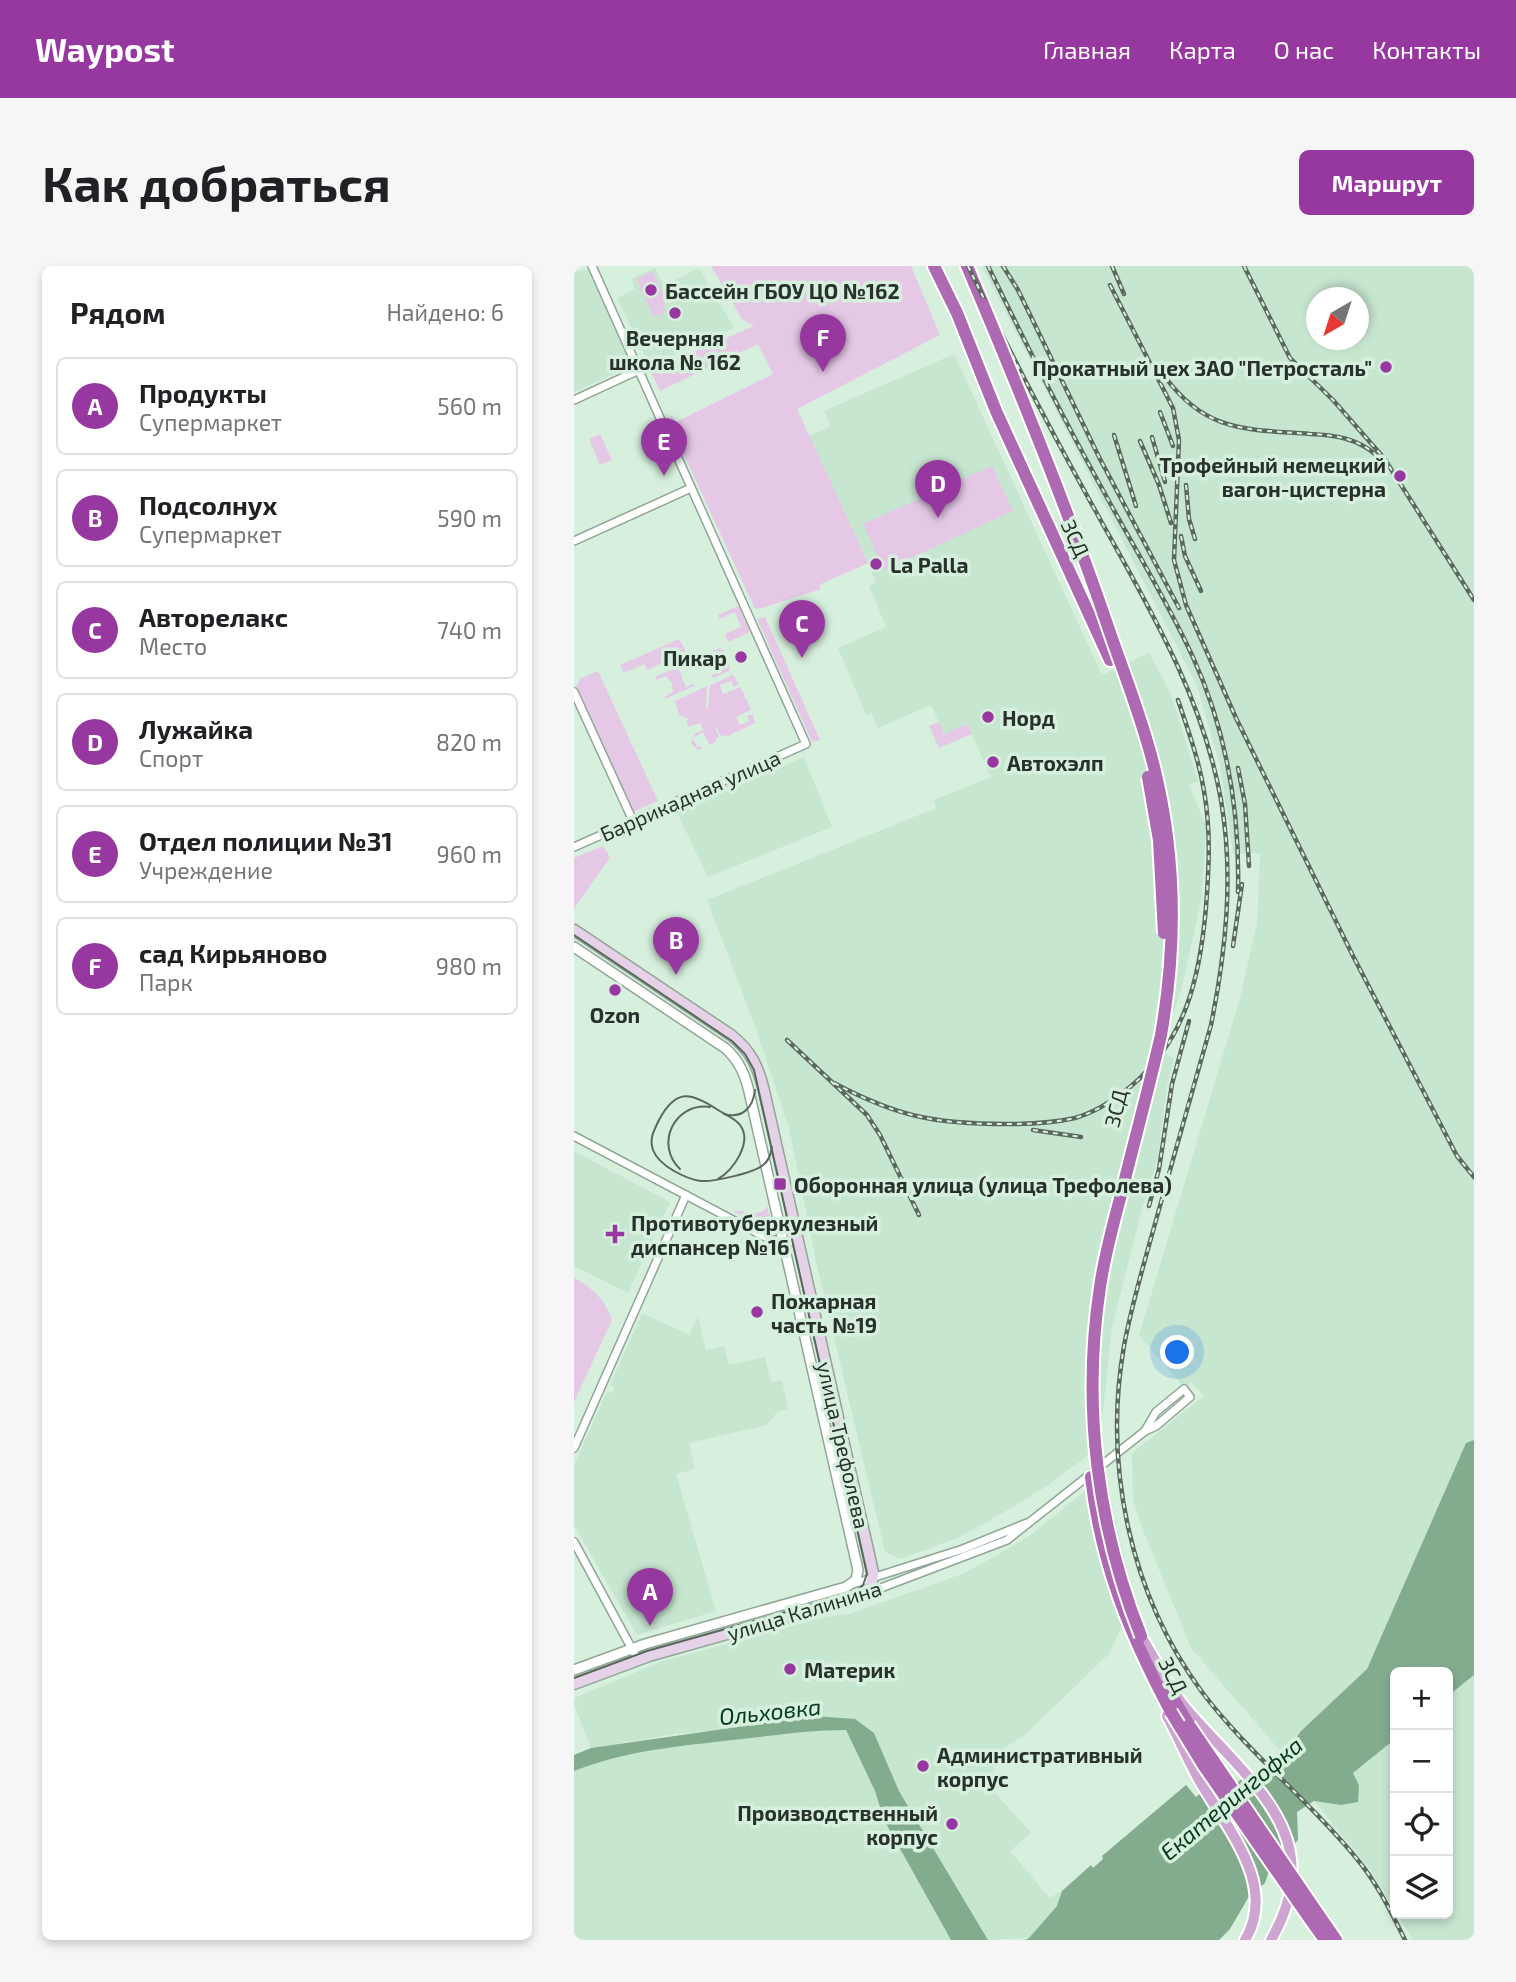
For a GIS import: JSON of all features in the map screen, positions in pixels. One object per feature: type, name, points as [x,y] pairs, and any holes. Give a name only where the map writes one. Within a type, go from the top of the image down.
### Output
[{"type":"highway","name":"ЗСД","points":[[934,266],[957,313],[996,411],[1110,660],[1146,768],[1159,840],[1164,940],[1159,1000],[1151,1046],[1092,1288],[1086,1365],[1087,1446],[1097,1522],[1119,1603],[1147,1668],[1199,1758],[1325,1940]]},
{"type":"highway","name":"ЗСД","points":[[967,266],[1080,546],[1138,712],[1153,765],[1168,836],[1173,914],[1167,1001],[1100,1288],[1092,1377],[1096,1454],[1106,1522],[1126,1600],[1170,1692],[1211,1760],[1336,1940]]},
{"type":"main road","name":"улица Трефолева","points":[[574,930],[731,1035],[749,1051],[760,1073],[798,1240],[861,1580]]},
{"type":"main road","points":[[861,1580],[861,1595]]},
{"type":"main road","name":"улица Калинина","points":[[574,1684],[638,1660],[861,1595]]},
{"type":"main road","points":[[1141,1636],[1187,1710],[1245,1772],[1274,1810],[1285,1832],[1292,1854],[1292,1878],[1281,1923],[1271,1940]]},
{"type":"main road","points":[[1147,1668],[1198,1777],[1243,1852],[1254,1882],[1256,1907],[1245,1940]]},
{"type":"street","points":[[574,541],[691,488],[592,266]]},
{"type":"street","points":[[574,400],[639,370]]},
{"type":"street","name":"Баррикадная улица","points":[[574,847],[806,744],[691,488]]},
{"type":"street","points":[[574,691],[632,821]]},
{"type":"street","name":"улица Трефолева","points":[[574,947],[725,1048],[738,1062],[747,1083],[861,1580]]},
{"type":"street","points":[[574,1136],[767,1238],[784,1243],[798,1240]]},
{"type":"street","points":[[574,1448],[686,1195]]},
{"type":"street","name":"улица Калинина","points":[[574,1670],[633,1648],[971,1546],[1027,1523],[1191,1397],[1184,1389],[1156,1412],[1145,1431]]},
{"type":"street","name":"улица Калинина","points":[[861,1595],[995,1546],[1020,1531],[1027,1523]]},
{"type":"street","points":[[574,1542],[638,1660]]},
{"type":"street","points":[[861,1580],[883,1587]]},
{"type":"shaded area","points":[[711,266],[911,266],[940,335],[797,409],[868,563],[819,585],[821,589],[755,609],[667,418],[672,416],[676,422],[773,374],[758,344],[660,391],[650,371],[754,326],[742,319]]},
{"type":"shaded area","points":[[982,266],[1474,266],[1474,1440],[1466,1444],[1367,1669],[1301,1731],[1283,1754],[1191,1648],[1133,1499],[1132,1453],[1204,1396],[1192,1382],[1184,1387],[1139,1335],[1240,998],[1257,923],[1260,853],[1233,854],[1220,766],[1197,686]]},
{"type":"shaded area","name":"Вечерняя школа № 162","points":[[655,268],[664,285],[699,268],[734,328],[650,366],[617,298],[635,289],[631,279]]},
{"type":"shaded area","points":[[588,269],[632,366],[574,392],[574,272]]},
{"type":"shaded area","name":"Бассейн ГБОУ ЦО №162","points":[[652,271],[667,300],[663,307],[666,312],[654,317],[636,279]]},
{"type":"shaded area","points":[[954,354],[1102,675],[1149,653],[1171,694],[1198,782],[1189,784],[1206,826],[1202,898],[1182,986],[1174,1012],[1157,1047],[1174,1059],[1167,1086],[1158,1158],[1112,1327],[1099,1447],[1047,1486],[1008,1510],[960,1537],[901,1559],[885,1552],[817,1266],[789,1128],[756,1029],[707,900],[936,808],[934,800],[991,777],[967,724],[944,734],[931,705],[878,728],[872,714],[866,715],[838,648],[886,627],[869,586],[876,582],[809,436],[830,426],[824,411]]},
{"type":"shaded area","points":[[600,434],[612,460],[600,465],[589,439]]},
{"type":"shaded area","points":[[992,466],[1013,511],[884,570],[863,524]]},
{"type":"shaded area","points":[[738,606],[750,632],[728,642],[725,634],[741,627],[735,612],[719,619],[718,615]]},
{"type":"shaded area","points":[[765,617],[820,740],[812,742],[757,619]]},
{"type":"shaded area","points":[[679,639],[686,652],[647,670],[644,664],[624,673],[620,665]]},
{"type":"shaded area","points":[[720,648],[724,651],[716,655],[722,669],[730,664],[729,671],[713,678],[712,675],[719,671],[712,656],[704,657],[679,670],[686,687],[693,684],[694,686],[665,699],[664,697],[673,692],[672,683],[666,676],[656,680],[655,677]]},
{"type":"shaded area","points":[[598,671],[658,801],[633,812],[576,687],[580,679]]},
{"type":"shaded area","points":[[733,675],[739,684],[734,687],[731,681],[720,685],[723,694],[740,687],[745,696],[743,699],[746,698],[751,710],[736,717],[740,725],[749,721],[747,716],[753,714],[755,723],[726,737],[721,736],[713,722],[719,737],[715,739],[717,742],[710,745],[703,732],[693,738],[695,733],[703,730],[700,723],[689,727],[686,721],[689,719],[679,715],[675,701],[707,686],[706,709],[710,685]]},
{"type":"shaded area","points":[[939,722],[944,734],[967,724],[972,734],[939,748],[929,726]]},
{"type":"shaded area","points":[[693,738],[697,747],[702,748],[698,750],[691,743]]},
{"type":"shaded area","points":[[804,757],[832,827],[708,877],[677,813]]},
{"type":"shaded area","points":[[741,778],[745,779],[612,838],[611,835]]},
{"type":"shaded area","points":[[603,846],[610,857],[574,909],[574,858]]},
{"type":"shaded area","name":"Противотуберкулезный диспансер №16","points":[[574,1151],[670,1202],[628,1293],[574,1266]]},
{"type":"shaded area","points":[[767,1207],[772,1225],[769,1229],[733,1211],[755,1213]]},
{"type":"shaded area","points":[[574,1278],[598,1295],[612,1320],[574,1402]]},
{"type":"shaded area","points":[[642,1313],[689,1335],[698,1316],[706,1350],[724,1346],[729,1365],[765,1357],[771,1382],[782,1380],[788,1409],[777,1412],[767,1425],[689,1443],[695,1469],[676,1474],[716,1611],[637,1635],[574,1525],[574,1465],[607,1391],[612,1393],[614,1387],[610,1385]]},
{"type":"shaded area","points":[[1105,1475],[1134,1600],[1109,1654],[1028,1732],[993,1756],[994,1791],[1031,1833],[1010,1851],[1050,1898],[1062,1890],[1058,1906],[1029,1938],[988,1940],[899,1791],[874,1733],[855,1719],[676,1734],[591,1748],[574,1698],[660,1662],[825,1617],[849,1614],[965,1573],[1028,1537]]},
{"type":"shaded area","points":[[1474,1675],[1474,1940],[1413,1940],[1400,1919],[1453,1919],[1453,1692]]},
{"type":"shaded area","points":[[817,1730],[846,1730],[875,1791],[884,1820],[951,1940],[574,1940],[574,1771],[599,1761],[678,1746]]},
{"type":"shaded area","points":[[1390,1743],[1390,1902],[1368,1867],[1314,1801],[1341,1805],[1353,1773]]},
{"type":"water","name":"Екатерингофка","points":[[1474,1440],[1474,1675],[1453,1692],[1453,1667],[1390,1667],[1390,1743],[1353,1773],[1359,1785],[1358,1802],[1341,1805],[1314,1801],[1297,1812],[1298,1840],[1269,1871],[1265,1883],[1248,1898],[1230,1929],[1219,1940],[1025,1940],[1057,1906],[1062,1891],[1091,1865],[1093,1868],[1103,1859],[1102,1856],[1186,1785],[1196,1797],[1203,1791],[1215,1799],[1243,1778],[1261,1771],[1283,1755],[1301,1731],[1367,1669],[1466,1443]]},
{"type":"water","points":[[814,1716],[855,1719],[874,1733],[899,1791],[988,1940],[951,1940],[884,1820],[875,1791],[846,1730],[673,1747],[632,1754],[574,1771],[574,1755],[591,1748]]},
{"type":"tram line","points":[[574,935],[732,1041],[745,1054],[754,1070],[867,1574],[863,1585],[854,1593],[647,1651],[574,1678]]},
{"type":"tram line","points":[[724,1114],[736,1115],[746,1111],[755,1090]]},
{"type":"tram line","points":[[718,1179],[730,1170],[740,1155],[744,1139],[740,1125],[700,1099],[685,1096],[678,1098],[659,1120],[652,1142],[656,1156],[681,1175],[701,1181],[714,1180],[743,1174],[765,1163],[772,1147]]},
{"type":"tram line","points":[[680,1169],[672,1159],[669,1148],[672,1127],[687,1111],[710,1107]]},
{"type":"railway","points":[[968,266],[998,328],[1170,650],[1186,686],[1212,761],[1225,828],[1228,885],[1221,969],[1211,1025],[1124,1346],[1118,1391],[1117,1437],[1120,1482],[1128,1527],[1140,1571],[1156,1613],[1177,1654],[1202,1692],[1239,1736],[1357,1859],[1389,1908],[1405,1940]]},
{"type":"railway","points":[[988,266],[1074,436],[1171,614],[1204,683],[1222,741],[1233,801],[1238,892]]},
{"type":"railway","points":[[1003,266],[1018,290],[1100,459],[1179,608]]},
{"type":"railway","points":[[1112,266],[1124,294]]},
{"type":"railway","points":[[1244,266],[1290,358],[1333,400],[1384,458],[1474,600]]},
{"type":"railway","points":[[1110,285],[1173,408],[1179,440],[1174,560],[1186,605],[1236,718],[1353,956],[1457,1156],[1474,1177]]},
{"type":"railway","points":[[1165,377],[1196,409],[1229,425],[1336,437],[1353,441],[1376,455]]},
{"type":"railway","points":[[1160,412],[1173,446]]},
{"type":"railway","points":[[1114,435],[1136,506]]},
{"type":"railway","points":[[1152,437],[1165,482]]},
{"type":"railway","points":[[1140,441],[1159,485],[1171,523]]},
{"type":"railway","points":[[1186,485],[1189,519],[1195,539]]},
{"type":"railway","points":[[1181,536],[1185,556],[1201,591]]},
{"type":"railway","points":[[834,1083],[878,1104],[937,1120],[1033,1123],[1067,1120],[1090,1112],[1124,1092],[1149,1069],[1165,1049],[1187,1006],[1199,958],[1206,907],[1208,820],[1202,779],[1178,700]]},
{"type":"railway","points":[[1238,768],[1245,804],[1249,866]]},
{"type":"railway","points":[[1233,946],[1242,884]]},
{"type":"railway","points":[[1149,1206],[1159,1169],[1172,1084],[1189,1021]]},
{"type":"railway","points":[[787,1040],[867,1115],[880,1135],[919,1215]]},
{"type":"railway","points":[[1033,1130],[1081,1137]]},
{"type":"place","name":"Бассейн ГБОУ ЦО №162","points":[[651,290]]},
{"type":"place","name":"Вечерняя школа № 162","points":[[675,313]]},
{"type":"place","name":"Прокатный цех ЗАО \"Петросталь\"","points":[[1386,367]]},
{"type":"place","name":"сад Кирьяново","points":[[823,372]]},
{"type":"place","name":"Отдел полиции №31","points":[[664,476]]},
{"type":"place","name":"Трофейный немецкий вагон-цистерна","points":[[1400,476]]},
{"type":"place","name":"Лужайка","points":[[938,518]]},
{"type":"place","name":"La Palla","points":[[876,564]]},
{"type":"place","name":"Пикар","points":[[741,657]]},
{"type":"place","name":"Авторелакс","points":[[802,658]]},
{"type":"place","name":"Норд","points":[[988,717]]},
{"type":"place","name":"Автохэлп","points":[[993,762]]},
{"type":"place","name":"Подсолнух","points":[[676,975]]},
{"type":"place","name":"Ozon","points":[[615,990]]},
{"type":"place","name":"Оборонная улица (улица Трефолева)","points":[[780,1184]]},
{"type":"place","name":"Противотуберкулезный диспансер №16","points":[[615,1234]]},
{"type":"place","name":"Пожарная часть №19","points":[[757,1312]]},
{"type":"place","name":"Продукты","points":[[650,1626]]},
{"type":"place","name":"Материк","points":[[790,1669]]},
{"type":"place","name":"Административный корпус","points":[[923,1766]]},
{"type":"place","name":"Производственный корпус","points":[[952,1824]]},
{"type":"water label","name":"Ольховка","points":[[770,1711]]}]
